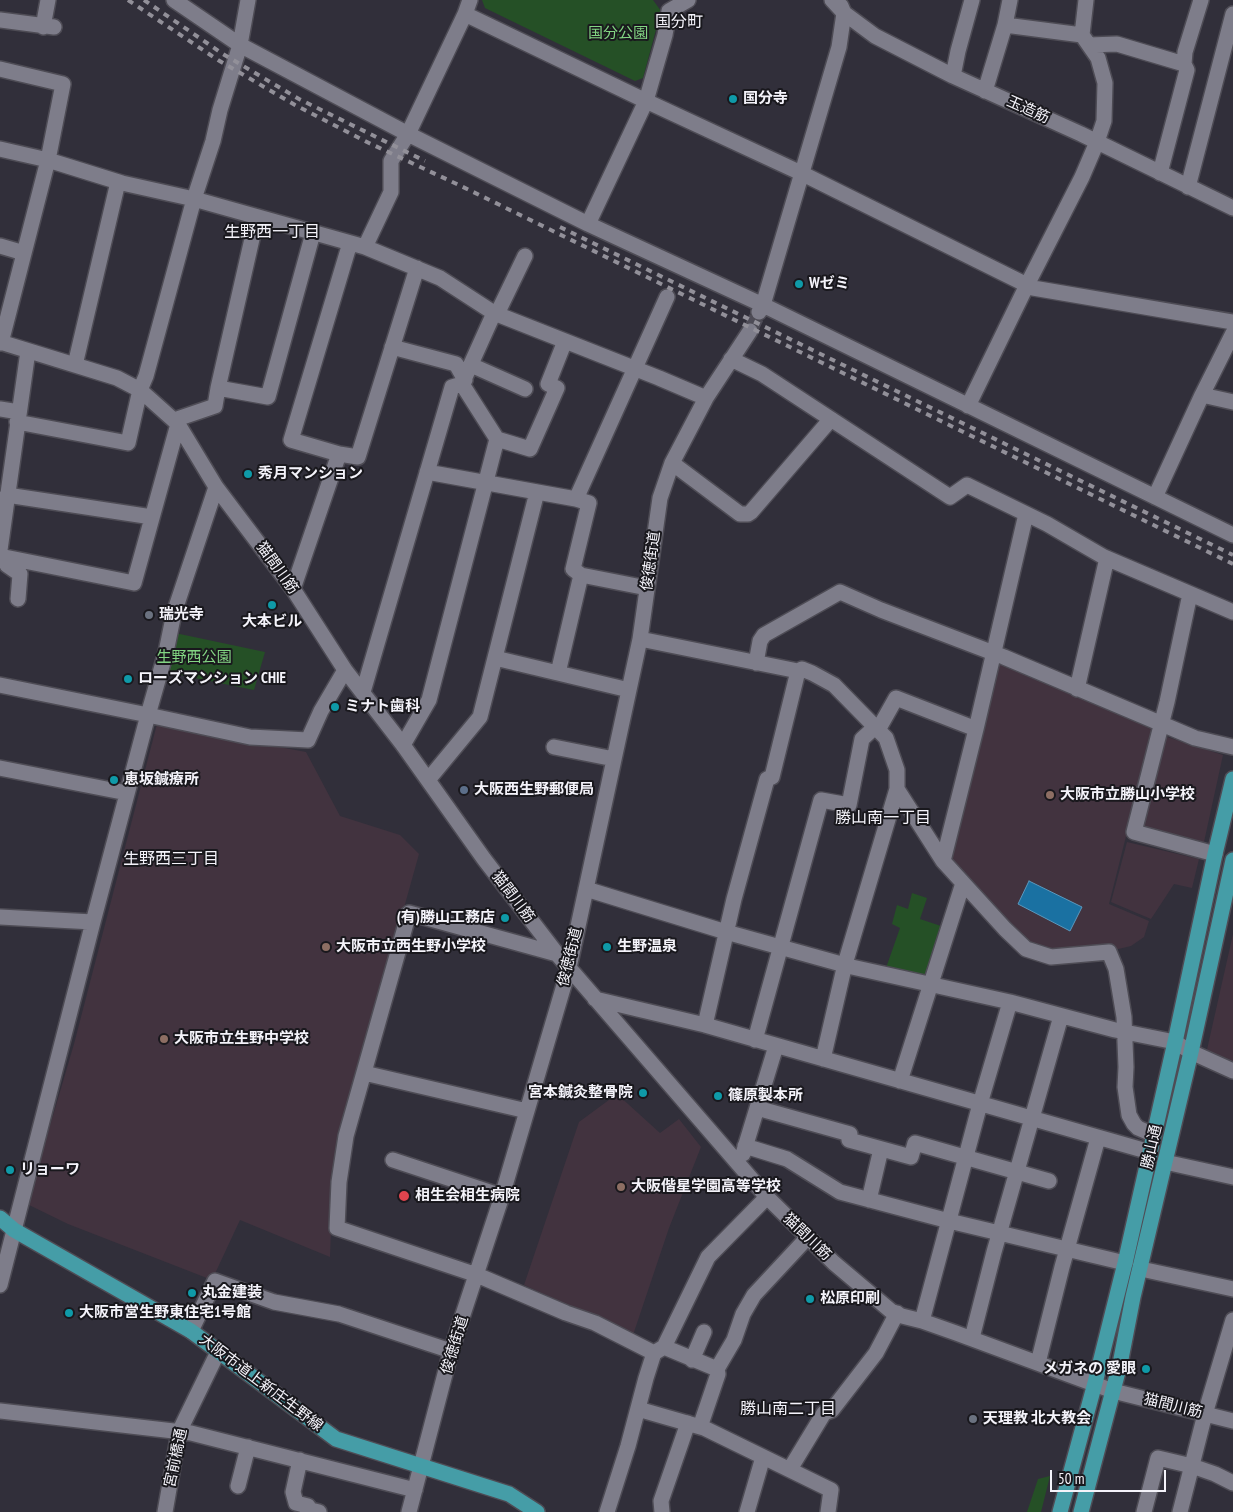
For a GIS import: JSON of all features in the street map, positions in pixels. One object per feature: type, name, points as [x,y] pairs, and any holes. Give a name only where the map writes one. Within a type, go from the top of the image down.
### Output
[{"type":"main road","name":"勝山通","points":[[1060,1512],[1095,1384],[1125,1263],[1233,779]]},
{"type":"main road","name":"勝山通","points":[[1081,1512],[1113,1391],[1233,860]]},
{"type":"main road","name":"大阪市道上新庄生野線","points":[[0,1218],[14,1230],[191,1331],[336,1439],[509,1494],[537,1512]]},
{"type":"street","points":[[0,20],[49,27],[48,0]]},
{"type":"street","points":[[174,0],[240,45],[408,134],[761,309],[968,406],[1233,535]]},
{"type":"street","points":[[0,409],[18,417],[128,443],[140,390],[146,376],[194,199],[214,141],[220,110],[240,45],[248,0]]},
{"type":"street","points":[[588,224],[646,101],[665,35],[666,5],[688,0]]},
{"type":"street","name":"玉造筋","points":[[832,0],[875,36],[953,76],[1097,142],[1233,208]]},
{"type":"street","points":[[953,76],[972,0]]},
{"type":"street","points":[[985,91],[1005,25],[1010,0]]},
{"type":"street","points":[[968,406],[1027,284],[1082,177],[1104,121],[1105,83],[1098,58],[1085,40],[1086,0]]},
{"type":"street","points":[[1160,173],[1187,70],[1184,64],[1185,52],[1201,0]]},
{"type":"street","points":[[365,246],[391,192],[390,161],[408,134],[468,7],[646,101],[801,173],[1033,288],[1233,322]]},
{"type":"street","points":[[761,309],[839,47],[841,7]]},
{"type":"street","points":[[1188,187],[1233,14]]},
{"type":"street","points":[[1005,25],[1117,44],[1184,64]]},
{"type":"street","points":[[0,69],[63,84],[48,160],[0,342]]},
{"type":"street","points":[[0,149],[48,160],[118,182],[194,199],[365,246],[440,278],[495,313],[707,397]]},
{"type":"street","points":[[75,365],[118,182]]},
{"type":"street","points":[[1,554],[134,583],[176,422],[215,406],[258,218]]},
{"type":"street","points":[[218,388],[268,397],[313,233]]},
{"type":"street","points":[[350,243],[291,440],[339,454],[358,456],[417,268]]},
{"type":"street","points":[[0,246],[24,253]]},
{"type":"street","points":[[363,692],[452,387],[464,382],[495,313],[525,256]]},
{"type":"street","points":[[576,499],[667,297]]},
{"type":"street","name":"俊徳街道","points":[[409,1512],[451,1351],[502,1196],[569,968],[640,640],[660,498],[672,463],[707,397],[750,331]]},
{"type":"street","points":[[1155,496],[1233,333]]},
{"type":"street","points":[[392,347],[456,364],[464,382],[497,439],[530,449],[557,388],[548,384],[565,341]]},
{"type":"street","name":"猫間川筋","points":[[0,342],[117,378],[140,390],[176,422],[216,487],[293,589],[345,670],[403,745],[484,859],[557,954],[739,1166],[767,1197],[834,1263],[891,1311],[896,1313],[922,1320],[1113,1391],[1233,1421]]},
{"type":"street","points":[[18,599],[20,574],[7,565],[1,554],[7,495],[28,351]]},
{"type":"street","points":[[731,359],[762,374],[950,497],[967,485],[1047,524],[1107,558],[1233,612]]},
{"type":"street","points":[[471,365],[525,390]]},
{"type":"street","points":[[1202,395],[1233,402]]},
{"type":"street","points":[[672,463],[740,514],[748,514],[831,418]]},
{"type":"street","points":[[403,745],[429,700],[497,439]]},
{"type":"street","points":[[293,589],[339,454]]},
{"type":"street","points":[[427,472],[589,503],[574,570],[581,576],[648,588]]},
{"type":"street","points":[[0,1285],[93,922],[166,652],[174,613],[216,487]]},
{"type":"street","points":[[428,780],[480,717],[537,492]]},
{"type":"street","points":[[7,495],[152,517]]},
{"type":"street","points":[[943,861],[1026,514]]},
{"type":"street","points":[[1077,689],[1107,558]]},
{"type":"street","points":[[558,673],[581,576]]},
{"type":"street","points":[[756,663],[760,641],[764,635],[840,592],[881,610],[1004,657],[1195,738],[1233,747]]},
{"type":"street","points":[[1190,594],[1167,702],[1134,832],[1215,854]]},
{"type":"street","points":[[640,640],[798,671],[802,669],[834,685],[886,738],[897,770],[897,790],[845,964],[822,1059]]},
{"type":"street","points":[[495,658],[629,690]]},
{"type":"street","points":[[0,685],[250,737],[308,740],[320,712],[345,670]]},
{"type":"street","points":[[705,1026],[726,932],[767,779],[772,777],[798,671]]},
{"type":"street","points":[[755,1040],[821,800],[848,805],[862,739],[877,729],[896,698],[976,729]]},
{"type":"street","points":[[554,747],[614,759]]},
{"type":"street","points":[[0,768],[127,793]]},
{"type":"street","points":[[897,790],[943,861],[1026,950],[1051,957],[1109,952],[1116,969],[1125,1031],[1125,1087],[1129,1115],[1138,1128],[1154,1135]]},
{"type":"street","points":[[900,1081],[963,883]]},
{"type":"street","points":[[586,889],[726,932],[845,964],[1175,1042],[1191,1052],[1233,1070]]},
{"type":"street","points":[[557,954],[408,913],[346,1136],[339,1182],[337,1228],[477,1274],[566,1313],[659,1350],[717,1369]]},
{"type":"street","points":[[0,916],[93,922]]},
{"type":"street","points":[[595,999],[705,1026],[1150,1152]]},
{"type":"street","points":[[922,1320],[980,1104],[1010,1002]]},
{"type":"street","points":[[972,1338],[1016,1171],[1061,1016]]},
{"type":"street","points":[[739,1166],[776,1046]]},
{"type":"street","points":[[364,1073],[526,1111]]},
{"type":"street","points":[[757,1108],[850,1134],[849,1140],[911,1157],[915,1143],[1049,1180]]},
{"type":"street","points":[[1038,1363],[1067,1248],[1098,1138]]},
{"type":"street","points":[[745,1146],[787,1159],[840,1192],[949,1221],[1125,1263]]},
{"type":"street","points":[[869,1200],[881,1149]]},
{"type":"street","points":[[393,1160],[502,1196]]},
{"type":"street","points":[[1165,1162],[1233,1177]]},
{"type":"street","points":[[607,1512],[638,1409],[659,1350],[708,1256],[767,1197]]},
{"type":"street","points":[[662,1512],[660,1501],[718,1374],[717,1369],[734,1340],[743,1314],[754,1295],[808,1237]]},
{"type":"street","points":[[1140,1269],[1233,1289]]},
{"type":"street","points":[[191,1331],[215,1281],[274,1302],[339,1314],[451,1351]]},
{"type":"street","points":[[790,1469],[824,1413],[832,1410],[876,1354],[896,1313]]},
{"type":"street","points":[[1180,1512],[1205,1414],[1233,1320]]},
{"type":"street","points":[[692,1360],[704,1332]]},
{"type":"street","name":"宮前橋通","points":[[165,1512],[179,1432],[218,1352]]},
{"type":"street","points":[[638,1409],[694,1425],[831,1490],[828,1512]]},
{"type":"street","points":[[0,1411],[100,1421],[191,1433],[415,1490]]},
{"type":"street","points":[[238,1486],[248,1447]]},
{"type":"street","points":[[747,1512],[763,1457]]},
{"type":"street","points":[[1144,1512],[1158,1458],[1192,1466],[1233,1483]]},
{"type":"street","points":[[300,1460],[293,1492],[296,1503],[308,1506],[307,1509],[318,1512]]},
{"type":"shaded area","name":"大阪市立勝山小学校","points":[[1001,664],[1153,729],[1109,904],[1149,921],[1144,937],[1131,946],[1114,950],[1055,954],[1029,945],[948,860],[996,666]]},
{"type":"shaded area","name":"大阪市立生野中学校","points":[[157,724],[306,752],[340,816],[400,835],[419,854],[359,1069],[333,1177],[330,1257],[240,1220],[212,1280],[68,1224],[27,1204],[74,1044]]},
{"type":"shaded area","points":[[1164,736],[1223,755],[1204,842],[1139,827]]},
{"type":"shaded area","points":[[1127,842],[1199,859],[1192,888],[1174,884],[1151,919],[1111,902]]},
{"type":"shaded area","points":[[1233,934],[1233,1066],[1206,1054]]},
{"type":"shaded area","name":"大阪偕星学園高等学校","points":[[617,1094],[660,1133],[679,1119],[701,1147],[669,1228],[633,1335],[524,1285],[579,1122]]},
{"type":"green space","name":"国分公園","points":[[482,0],[653,0],[661,11],[643,78],[635,81],[485,8]]},
{"type":"green space","name":"生野西公園","points":[[175,633],[265,652],[254,690],[165,672]]},
{"type":"green space","points":[[912,893],[927,898],[920,919],[944,927],[929,974],[925,978],[886,968],[900,928],[892,924],[897,905],[908,909]]},
{"type":"green space","points":[[1050,1476],[1041,1512],[1027,1512],[1038,1479]]},
{"type":"water","points":[[1029,881],[1082,907],[1070,931],[1018,904]]},
{"type":"tunnel","points":[[750,331],[759,312]]},
{"type":"railway","points":[[128,0],[218,60],[295,105],[369,143],[461,186],[1233,564]]},
{"type":"railway","points":[[144,0],[223,54],[299,99],[425,161]]},
{"type":"railway","points":[[560,227],[1233,555]]},
{"type":"place","name":"国分寺","points":[[733,99]]},
{"type":"place","name":"Wゼミ","points":[[799,284]]},
{"type":"place","name":"秀月マンション","points":[[248,474]]},
{"type":"place","name":"大本ビル","points":[[272,605]]},
{"type":"place","name":"瑞光寺","points":[[149,615]]},
{"type":"place","name":"ローズマンション CHIE","points":[[128,679]]},
{"type":"place","name":"ミナト歯科","points":[[335,707]]},
{"type":"place","name":"恵坂鍼療所","points":[[114,780]]},
{"type":"place","name":"大阪西生野郵便局","points":[[464,790]]},
{"type":"place","name":"大阪市立勝山小学校","points":[[1050,795]]},
{"type":"place","name":"(有)勝山工務店","points":[[505,918]]},
{"type":"place","name":"大阪市立西生野小学校","points":[[326,947]]},
{"type":"place","name":"生野温泉","points":[[607,947]]},
{"type":"place","name":"大阪市立生野中学校","points":[[164,1039]]},
{"type":"place","name":"宮本鍼灸整骨院","points":[[643,1093]]},
{"type":"place","name":"篠原製本所","points":[[718,1096]]},
{"type":"place","name":"リョーワ","points":[[10,1170]]},
{"type":"place","name":"大阪偕星学園高等学校","points":[[621,1187]]},
{"type":"place","name":"相生会相生病院","points":[[404,1196]]},
{"type":"place","name":"丸金建装","points":[[192,1293]]},
{"type":"place","name":"松原印刷","points":[[810,1299]]},
{"type":"place","name":"大阪市営生野東住宅1号館","points":[[69,1313]]},
{"type":"place","name":"メガネの 愛眼","points":[[1146,1369]]},
{"type":"place","name":"天理教 北大教会","points":[[973,1419]]},
{"type":"district","name":"国分町","points":[[679,22]]},
{"type":"district","name":"生野西一丁目","points":[[272,232]]},
{"type":"district","name":"勝山南一丁目","points":[[883,818]]},
{"type":"district","name":"生野西三丁目","points":[[171,859]]},
{"type":"district","name":"勝山南二丁目","points":[[788,1409]]}]
